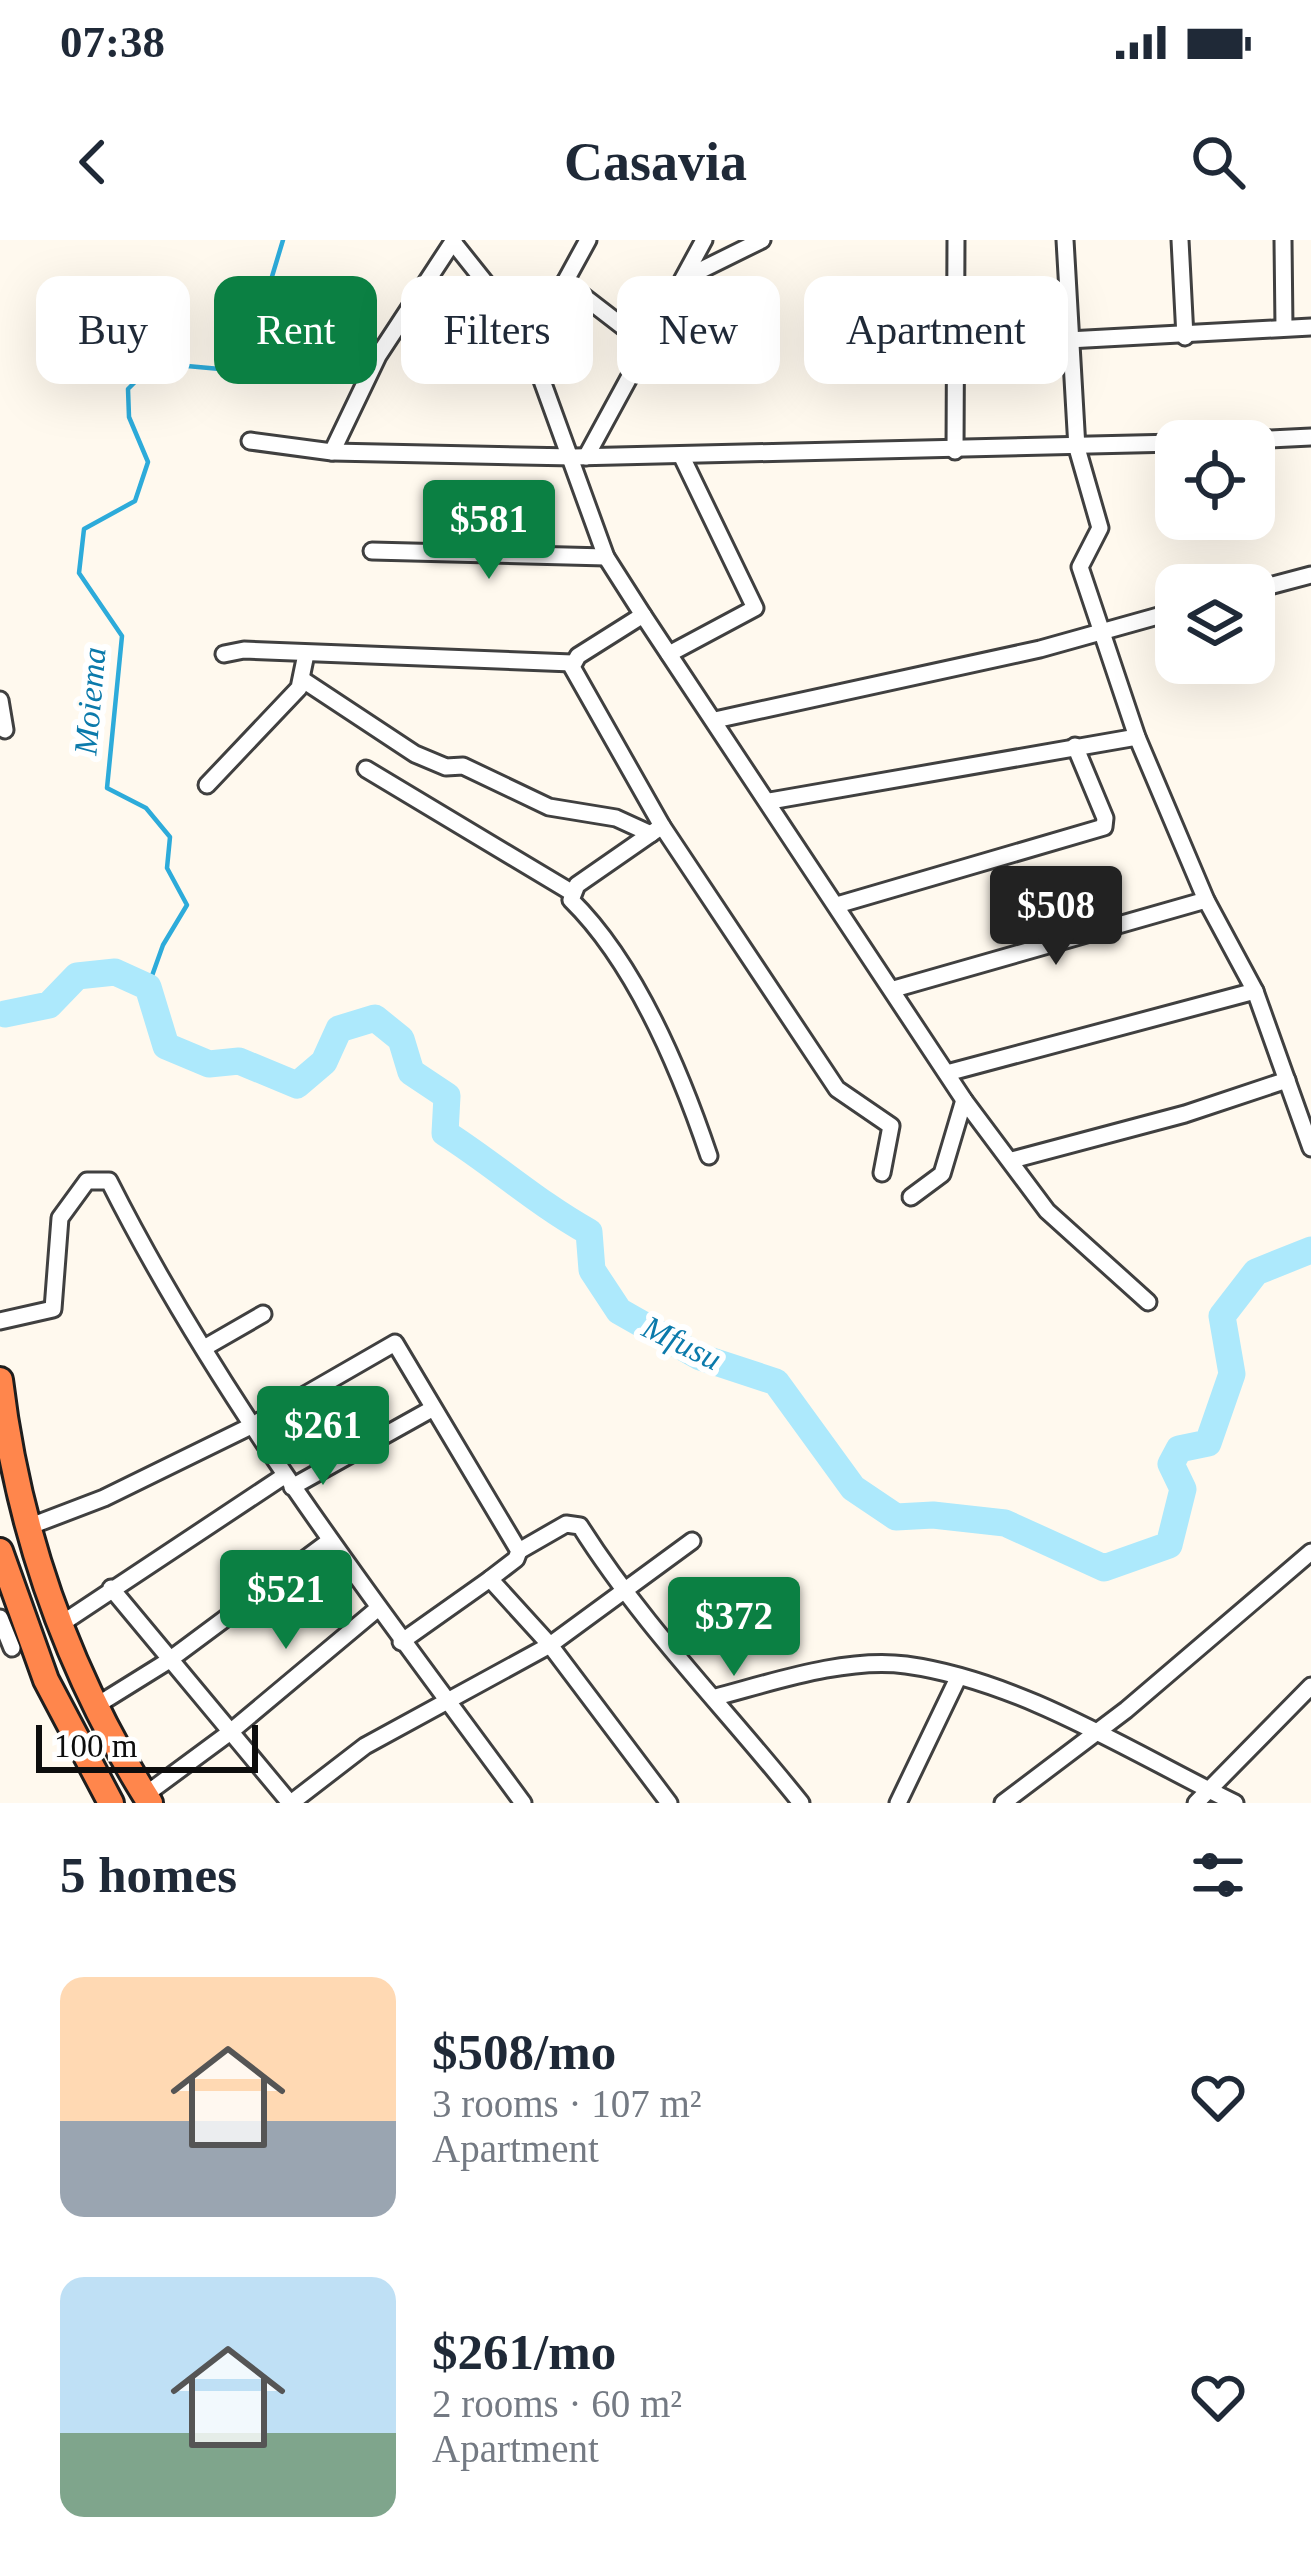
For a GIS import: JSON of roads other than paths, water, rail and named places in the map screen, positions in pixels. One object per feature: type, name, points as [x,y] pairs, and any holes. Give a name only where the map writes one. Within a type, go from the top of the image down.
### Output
[{"type":"highway","points":[[0,1380],[28,1527],[58,1626],[94,1707],[147,1799]]},
{"type":"highway","points":[[0,1551],[14,1648],[67,1725],[111,1803]]},
{"type":"street","points":[[568,276],[588,240]]},
{"type":"street","points":[[686,276],[704,240]]},
{"type":"street","points":[[689,276],[762,240]]},
{"type":"street","points":[[955,451],[956,240]]},
{"type":"street","points":[[1065,240],[1066,276]]},
{"type":"street","points":[[1180,240],[1185,337]]},
{"type":"street","points":[[1283,240],[1284,327]]},
{"type":"street","points":[[332,452],[378,356],[453,241],[481,276]]},
{"type":"street","points":[[593,304],[617,322]]},
{"type":"street","points":[[1311,327],[1068,340],[1077,448],[1100,529],[1080,567],[1137,737],[1205,900],[1255,991],[1311,1148]]},
{"type":"street","points":[[548,384],[580,457],[606,557],[643,616],[964,1100],[1047,1210],[1148,1302]]},
{"type":"street","points":[[580,457],[625,384]]},
{"type":"street","points":[[1275,439],[1311,437]]},
{"type":"street","points":[[250,441],[332,452],[580,457],[1155,444]]},
{"type":"street","points":[[669,654],[755,608],[682,457]]},
{"type":"street","points":[[372,551],[606,557]]},
{"type":"street","points":[[1275,584],[1311,574]]},
{"type":"street","points":[[224,654],[572,663],[643,616]]},
{"type":"street","points":[[716,720],[1155,617]]},
{"type":"street","points":[[207,785],[303,680],[306,654]]},
{"type":"street","points":[[572,663],[657,830],[837,1089],[891,1126],[882,1173]]},
{"type":"street","points":[[303,680],[415,754],[446,766],[463,766],[549,807],[657,830]]},
{"type":"street","points":[[0,700],[5,730]]},
{"type":"street","points":[[770,801],[1137,737]]},
{"type":"street","points":[[837,905],[1104,827],[1106,818],[1075,746]]},
{"type":"street","points":[[367,769],[571,892]]},
{"type":"street","points":[[571,892],[657,830]]},
{"type":"street","points":[[571,892],[572,900],[598,925],[630,971],[689,1097],[709,1156]]},
{"type":"street","points":[[894,989],[1205,900]]},
{"type":"street","points":[[947,1073],[1255,991]]},
{"type":"street","points":[[1012,1160],[1185,1114],[1287,1080]]},
{"type":"street","points":[[911,1197],[942,1174],[964,1100]]},
{"type":"street","points":[[0,1321],[53,1309],[60,1218],[79,1188],[100,1177],[109,1181],[160,1282],[328,1542],[523,1803]]},
{"type":"street","points":[[204,1348],[263,1314]]},
{"type":"street","points":[[28,1527],[104,1498],[251,1426],[392,1343],[519,1551]]},
{"type":"street","points":[[58,1626],[111,1588],[288,1481],[430,1409]]},
{"type":"street","points":[[401,1642],[490,1580],[519,1551],[566,1524],[580,1526],[622,1594],[716,1697],[801,1803]]},
{"type":"street","points":[[111,1588],[291,1803],[365,1746],[550,1645],[692,1541]]},
{"type":"street","points":[[94,1707],[168,1661],[328,1542]]},
{"type":"street","points":[[1004,1803],[1311,1552]]},
{"type":"street","points":[[490,1580],[550,1645],[669,1803]]},
{"type":"street","points":[[147,1799],[376,1610]]},
{"type":"street","points":[[0,1618],[14,1648]]},
{"type":"street","points":[[716,1697],[874,1666],[904,1665],[958,1678],[1098,1730],[1235,1803]]},
{"type":"street","points":[[898,1803],[958,1678]]},
{"type":"street","points":[[1196,1803],[1311,1686]]},
{"type":"waterway","name":"Moiema","points":[[148,987],[163,945],[187,905],[167,868],[170,837],[146,808],[107,788],[122,636],[79,573],[84,529],[135,501],[148,462],[129,417],[128,389],[154,363],[231,370],[249,353],[283,240]]},
{"type":"waterway","name":"Mfusu","points":[[5,1014],[49,1005],[77,976],[115,972],[148,987],[166,1046],[209,1064],[239,1061],[297,1085],[324,1062],[339,1029],[375,1018],[401,1039],[411,1072],[447,1096],[445,1133],[589,1232],[592,1270],[619,1311],[700,1357],[776,1382],[853,1488],[896,1517],[933,1515],[1005,1523],[1104,1568],[1169,1545],[1183,1489],[1171,1464],[1179,1449],[1208,1443],[1232,1374],[1222,1316],[1256,1272],[1311,1250]]}]
